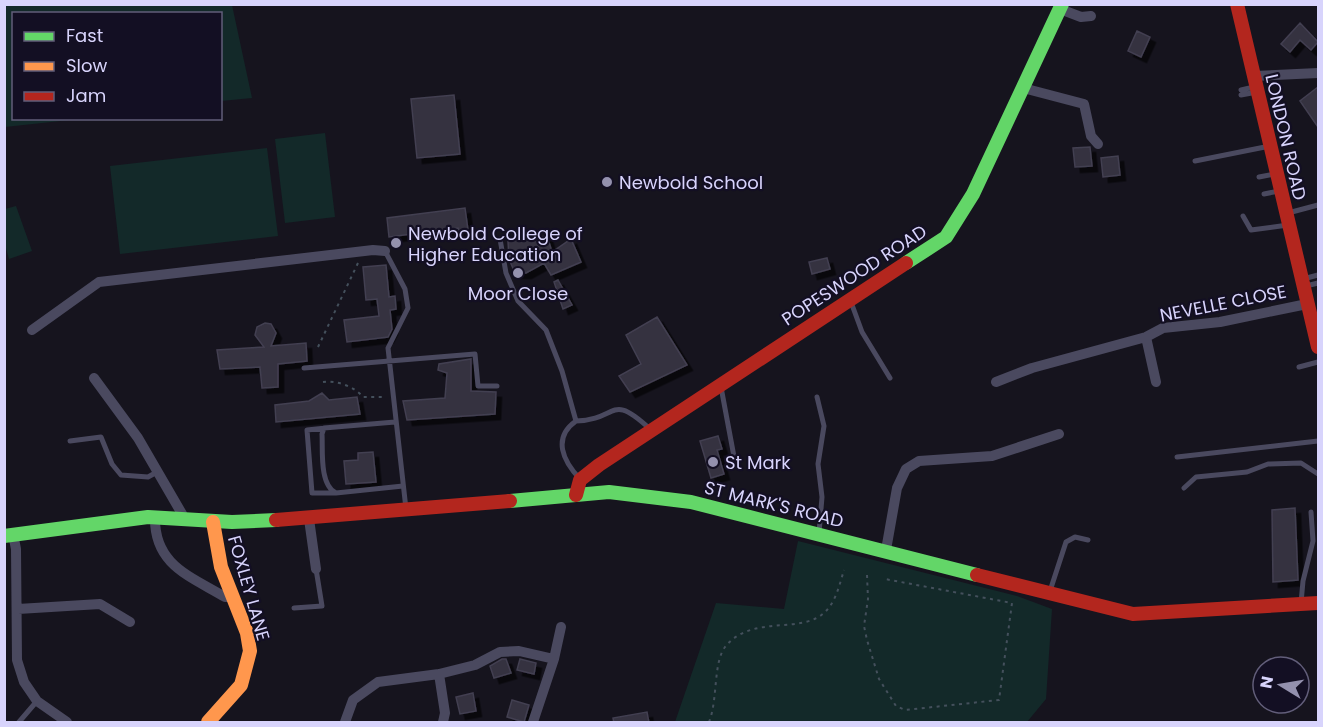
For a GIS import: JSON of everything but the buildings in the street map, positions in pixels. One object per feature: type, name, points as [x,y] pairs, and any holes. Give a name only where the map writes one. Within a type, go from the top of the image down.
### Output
[{"type":"street","name":"LONDON ROAD","points":[[1237,4],[1318,346]]},
{"type":"street","points":[[1061,7],[1081,17],[1091,16]]},
{"type":"street","name":"POPESWOOD ROAD","points":[[580,480],[720,384],[922,255],[952,230],[973,194],[1061,7]]},
{"type":"street","points":[[1256,85],[1318,73]]},
{"type":"street","points":[[1023,88],[1084,104],[1091,136],[1098,144]]},
{"type":"street","points":[[32,330],[99,282],[366,251],[385,251]]},
{"type":"street","name":"NEVELLE CLOSE","points":[[996,382],[1032,368],[1146,338],[1163,328],[1220,322],[1307,303]]},
{"type":"street","name":"NEVELLE CLOSE","points":[[1146,338],[1156,382]]},
{"type":"street","points":[[94,378],[138,438],[185,519]]},
{"type":"street","points":[[886,550],[897,489],[906,469],[919,461],[992,456],[1059,434]]},
{"type":"street","points":[[576,495],[580,480]]},
{"type":"street","name":"ST MARK'S ROAD","points":[[9,535],[155,517],[213,522],[309,519],[609,492],[661,497],[819,533],[1133,614],[1318,603]]},
{"type":"street","points":[[155,517],[157,544],[174,566],[225,597],[233,597]]},
{"type":"street","points":[[309,519],[316,569]]},
{"type":"street","name":"FOXLEY LANE","points":[[207,723],[241,685],[249,662],[247,633],[221,567],[213,522]]},
{"type":"street","points":[[9,535],[16,549],[17,660],[24,682],[37,701],[67,723]]},
{"type":"street","points":[[18,609],[100,604],[130,622]]},
{"type":"street","points":[[533,723],[554,659],[561,627]]},
{"type":"street","points":[[345,723],[353,700],[378,682],[439,674],[475,665],[500,652],[519,651],[554,659]]},
{"type":"street","points":[[439,674],[445,713],[443,723]]},
{"type":"lane","points":[[1241,93],[1256,85]]},
{"type":"lane","points":[[1195,161],[1270,146]]},
{"type":"lane","points":[[1259,177],[1277,174]]},
{"type":"lane","points":[[1264,194],[1280,190]]},
{"type":"lane","points":[[1243,216],[1251,230],[1258,231],[1318,205]]},
{"type":"lane","points":[[500,238],[509,281],[518,301],[546,330],[576,421]]},
{"type":"lane","points":[[385,251],[405,289],[408,308],[388,348],[407,509]]},
{"type":"lane","points":[[1302,283],[1318,275]]},
{"type":"lane","points":[[1302,283],[1318,283]]},
{"type":"lane","points":[[850,300],[862,332],[890,378]]},
{"type":"lane","points":[[304,368],[475,354],[477,386],[497,386]]},
{"type":"lane","points":[[1299,367],[1318,362]]},
{"type":"lane","points":[[720,384],[735,462]]},
{"type":"lane","points":[[817,397],[824,426],[818,464],[822,504],[819,533]]},
{"type":"lane","points":[[580,480],[563,453],[561,437],[566,428],[576,421],[594,420],[611,411],[622,409],[632,413],[651,430]]},
{"type":"lane","points":[[395,422],[307,430],[312,493],[336,493],[403,486]]},
{"type":"lane","points":[[326,428],[322,434],[326,478],[328,487],[336,493]]},
{"type":"lane","points":[[70,441],[101,437],[112,464],[121,475],[148,477],[157,471]]},
{"type":"lane","points":[[1177,457],[1318,441]]},
{"type":"lane","points":[[1184,488],[1196,477],[1247,472],[1268,464],[1301,463],[1318,474]]},
{"type":"lane","points":[[1300,604],[1313,541],[1311,512]]},
{"type":"lane","points":[[1050,593],[1066,542],[1075,537],[1088,540]]},
{"type":"lane","points":[[294,608],[322,606],[316,569]]},
{"type":"lane","points":[[19,723],[37,701]]},
{"type":"path","points":[[318,347],[366,251]]},
{"type":"path","points":[[323,382],[358,390],[363,397],[392,396]]},
{"type":"path","points":[[709,723],[714,711],[716,675],[723,649],[735,637],[754,628],[805,622],[825,612],[835,596],[844,570]]},
{"type":"path","points":[[867,575],[868,599],[864,626],[879,679],[896,706],[913,710],[999,700],[1012,603],[885,579]]},
{"type":"green space","points":[[4,5],[232,5],[252,98],[222,101],[222,12],[12,12],[12,120],[70,120],[5,127]]},
{"type":"green space","points":[[325,133],[335,217],[285,223],[275,139]]},
{"type":"green space","points":[[267,148],[278,236],[120,254],[110,166]]},
{"type":"green space","points":[[16,206],[32,251],[9,259],[5,245],[5,209]]},
{"type":"green space","points":[[798,541],[1017,596],[1052,609],[1046,699],[1027,722],[675,722],[716,603],[784,609]]},
{"type":"traffic: fast","points":[[906,263],[946,237],[973,194],[1062,4]]},
{"type":"traffic: fast","points":[[510,501],[609,492],[691,502],[977,575]]},
{"type":"traffic: fast","points":[[4,536],[148,517],[232,522],[276,520]]},
{"type":"traffic: slow","points":[[208,722],[241,685],[250,651],[247,633],[221,567],[213,522]]},
{"type":"traffic: jam","points":[[1237,4],[1318,347]]},
{"type":"traffic: jam","points":[[576,495],[580,480],[599,465],[906,263]]},
{"type":"traffic: jam","points":[[276,520],[510,501]]},
{"type":"traffic: jam","points":[[977,575],[1133,614],[1318,603]]},
{"type":"place","name":"Newbold School","points":[[607,182]]},
{"type":"place","name":"Newbold College of Higher Education","points":[[396,243]]},
{"type":"place","name":"Moor Close","points":[[518,273]]},
{"type":"place","name":"St Mark","points":[[713,462]]}]
